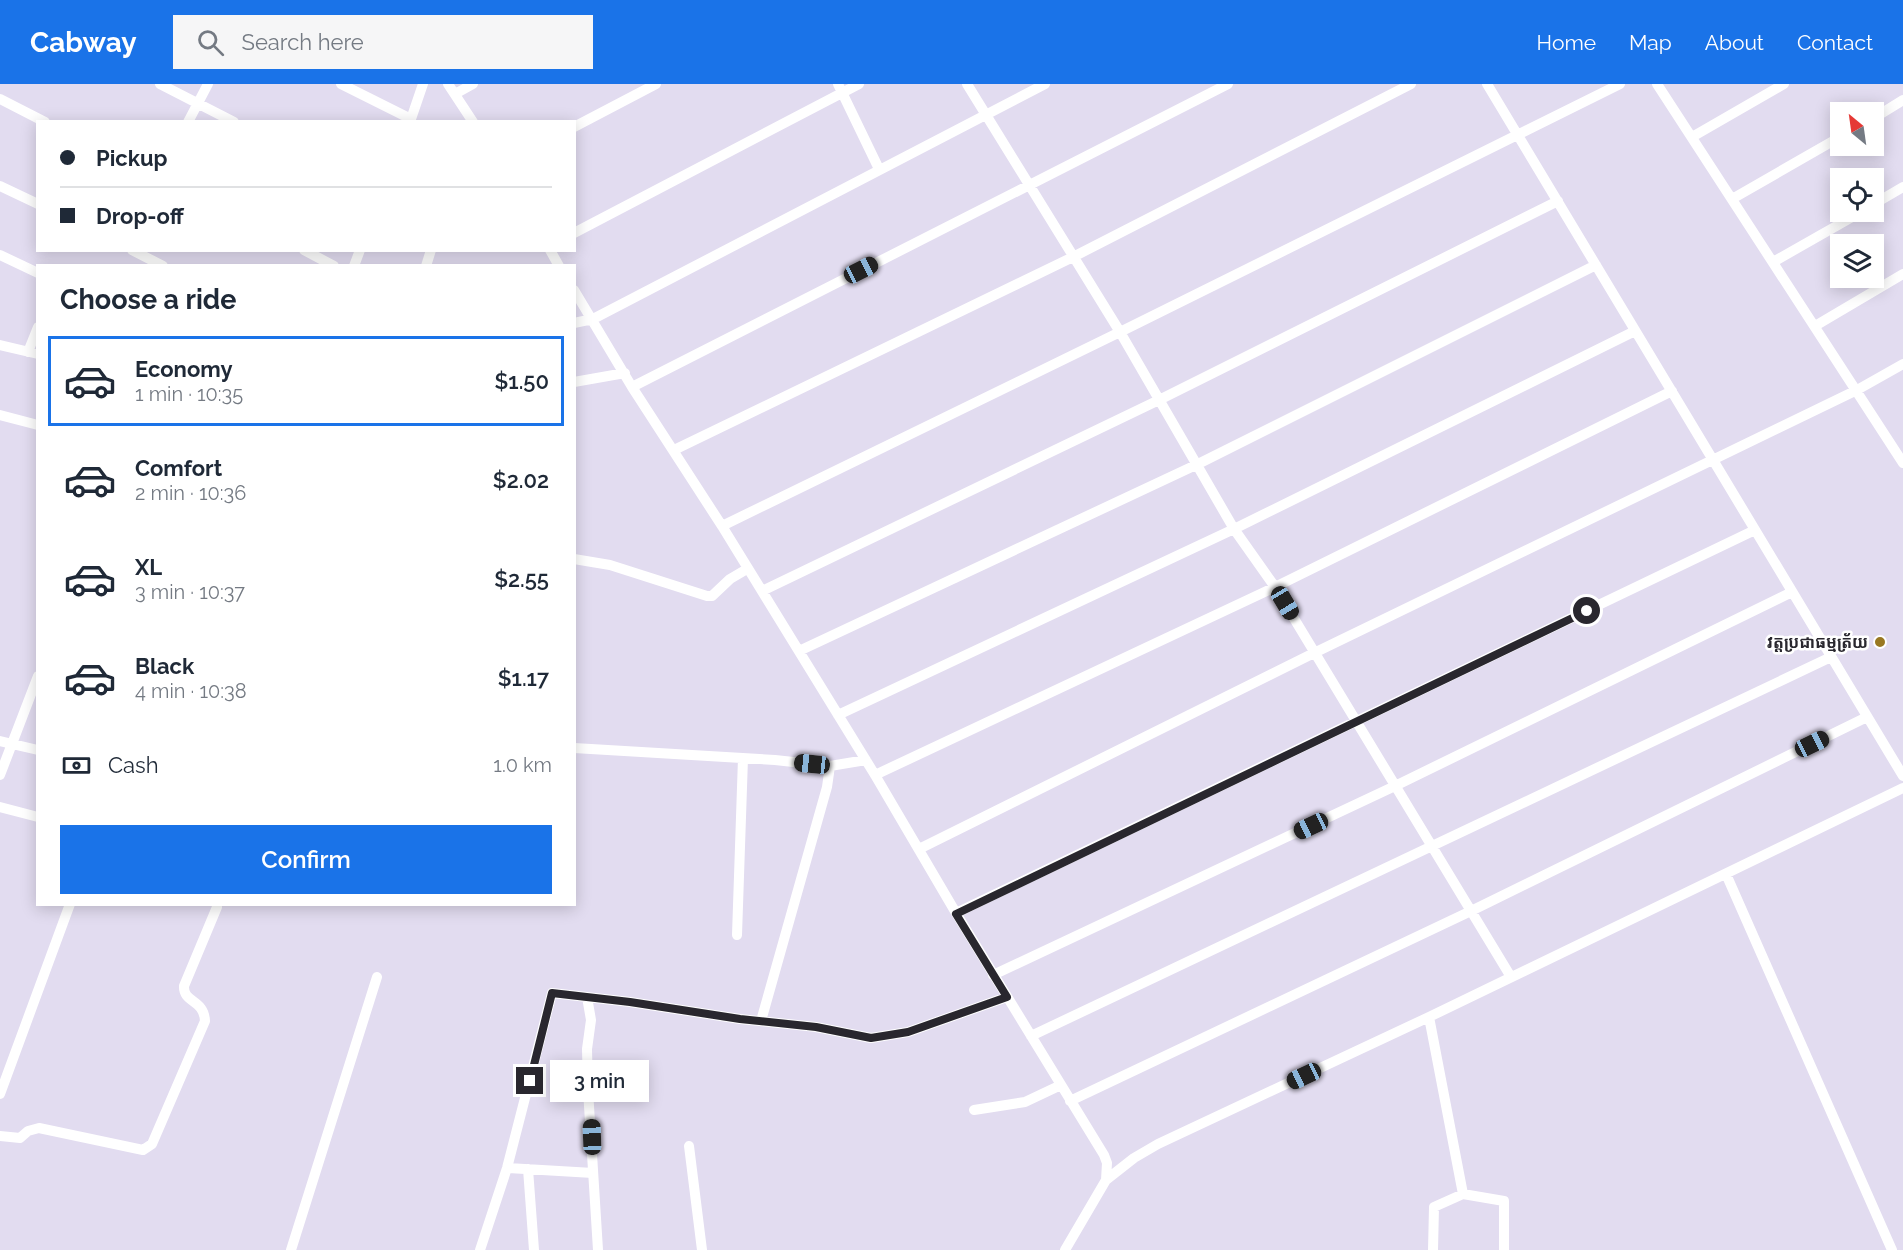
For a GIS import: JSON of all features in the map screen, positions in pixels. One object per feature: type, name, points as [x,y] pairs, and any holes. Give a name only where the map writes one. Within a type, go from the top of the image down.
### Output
[{"type":"street","points":[[160,84],[230,120]]},
{"type":"street","points":[[189,120],[208,84]]},
{"type":"street","points":[[341,84],[410,120],[423,84]]},
{"type":"street","points":[[448,84],[472,120]]},
{"type":"street","points":[[455,94],[473,84]]},
{"type":"street","points":[[576,126],[656,84]]},
{"type":"street","points":[[576,232],[840,88],[859,84]]},
{"type":"street","points":[[967,84],[1120,332],[1234,529],[1275,587],[1511,977]]},
{"type":"street","points":[[576,323],[593,319],[1045,84]]},
{"type":"street","points":[[632,387],[1228,84]]},
{"type":"street","points":[[674,450],[1073,257],[1412,84]]},
{"type":"street","points":[[1487,84],[1903,776]]},
{"type":"street","points":[[722,526],[1620,84]]},
{"type":"street","points":[[1657,84],[1903,463]]},
{"type":"street","points":[[1692,137],[1784,84]]},
{"type":"street","points":[[840,88],[879,169]]},
{"type":"street","points":[[0,99],[41,120]]},
{"type":"street","points":[[1884,112],[1903,100]]},
{"type":"street","points":[[1732,199],[1830,143]]},
{"type":"street","points":[[0,186],[36,203]]},
{"type":"street","points":[[1884,198],[1903,187]]},
{"type":"street","points":[[762,591],[1159,400],[1558,201]]},
{"type":"street","points":[[1773,262],[1843,222]]},
{"type":"street","points":[[136,252],[159,264]]},
{"type":"street","points":[[308,252],[330,264]]},
{"type":"street","points":[[0,255],[36,272]]},
{"type":"street","points":[[799,651],[1198,464],[1596,265]]},
{"type":"street","points":[[1815,326],[1903,274]]},
{"type":"street","points":[[576,293],[626,373],[632,387],[722,526],[876,775],[956,914],[1104,1155],[1107,1163],[1106,1180]]},
{"type":"street","points":[[838,715],[1234,529],[1635,331]]},
{"type":"street","points":[[0,345],[33,353],[36,337]]},
{"type":"street","points":[[919,849],[1857,390],[1903,364]]},
{"type":"street","points":[[576,382],[626,373]]},
{"type":"street","points":[[876,775],[1275,587],[1672,391]]},
{"type":"street","points":[[0,415],[36,424]]},
{"type":"street","points":[[956,914],[1755,530]]},
{"type":"street","points":[[576,559],[610,565],[707,596],[712,596],[730,579],[747,568]]},
{"type":"street","points":[[993,975],[1395,786],[1792,592]]},
{"type":"street","points":[[1031,1036],[1831,657]]},
{"type":"street","points":[[0,775],[36,683]]},
{"type":"street","points":[[1070,1101],[1471,911],[1867,717]]},
{"type":"street","points":[[0,741],[36,750]]},
{"type":"street","points":[[576,747],[830,766],[866,760]]},
{"type":"street","points":[[737,935],[743,758]]},
{"type":"street","points":[[761,1021],[827,787],[830,766]]},
{"type":"street","points":[[1065,1250],[1106,1180],[1134,1158],[1158,1144],[1429,1017],[1903,788]]},
{"type":"street","points":[[0,807],[36,816]]},
{"type":"street","points":[[1726,874],[1892,1250]]},
{"type":"street","points":[[0,1094],[69,906]]},
{"type":"street","points":[[0,1136],[20,1138],[28,1131],[39,1128],[143,1150],[152,1144],[205,1021],[200,1005],[183,992],[217,907]]},
{"type":"street","points":[[291,1250],[377,977]]},
{"type":"street","points":[[480,1250],[507,1168],[552,993],[816,1027],[863,1037],[908,1032],[1007,997]]},
{"type":"street","points":[[587,997],[591,1020],[587,1059],[598,1250]]},
{"type":"street","points":[[1429,1017],[1463,1194]]},
{"type":"street","points":[[974,1110],[1025,1102],[1061,1085]]},
{"type":"street","points":[[689,1146],[702,1250]]},
{"type":"street","points":[[507,1168],[593,1173]]},
{"type":"street","points":[[528,1169],[534,1250]]},
{"type":"street","points":[[1433,1250],[1434,1206],[1463,1194],[1504,1201],[1504,1250]]},
{"type":"place","name":"វត្តប្រជាធម្មត្រ័យ","points":[[1880,642]]},
{"type":"route","points":[[530,1081],[552,993],[816,1027],[871,1038],[908,1032],[1007,997],[956,914],[1587,611]]}]
